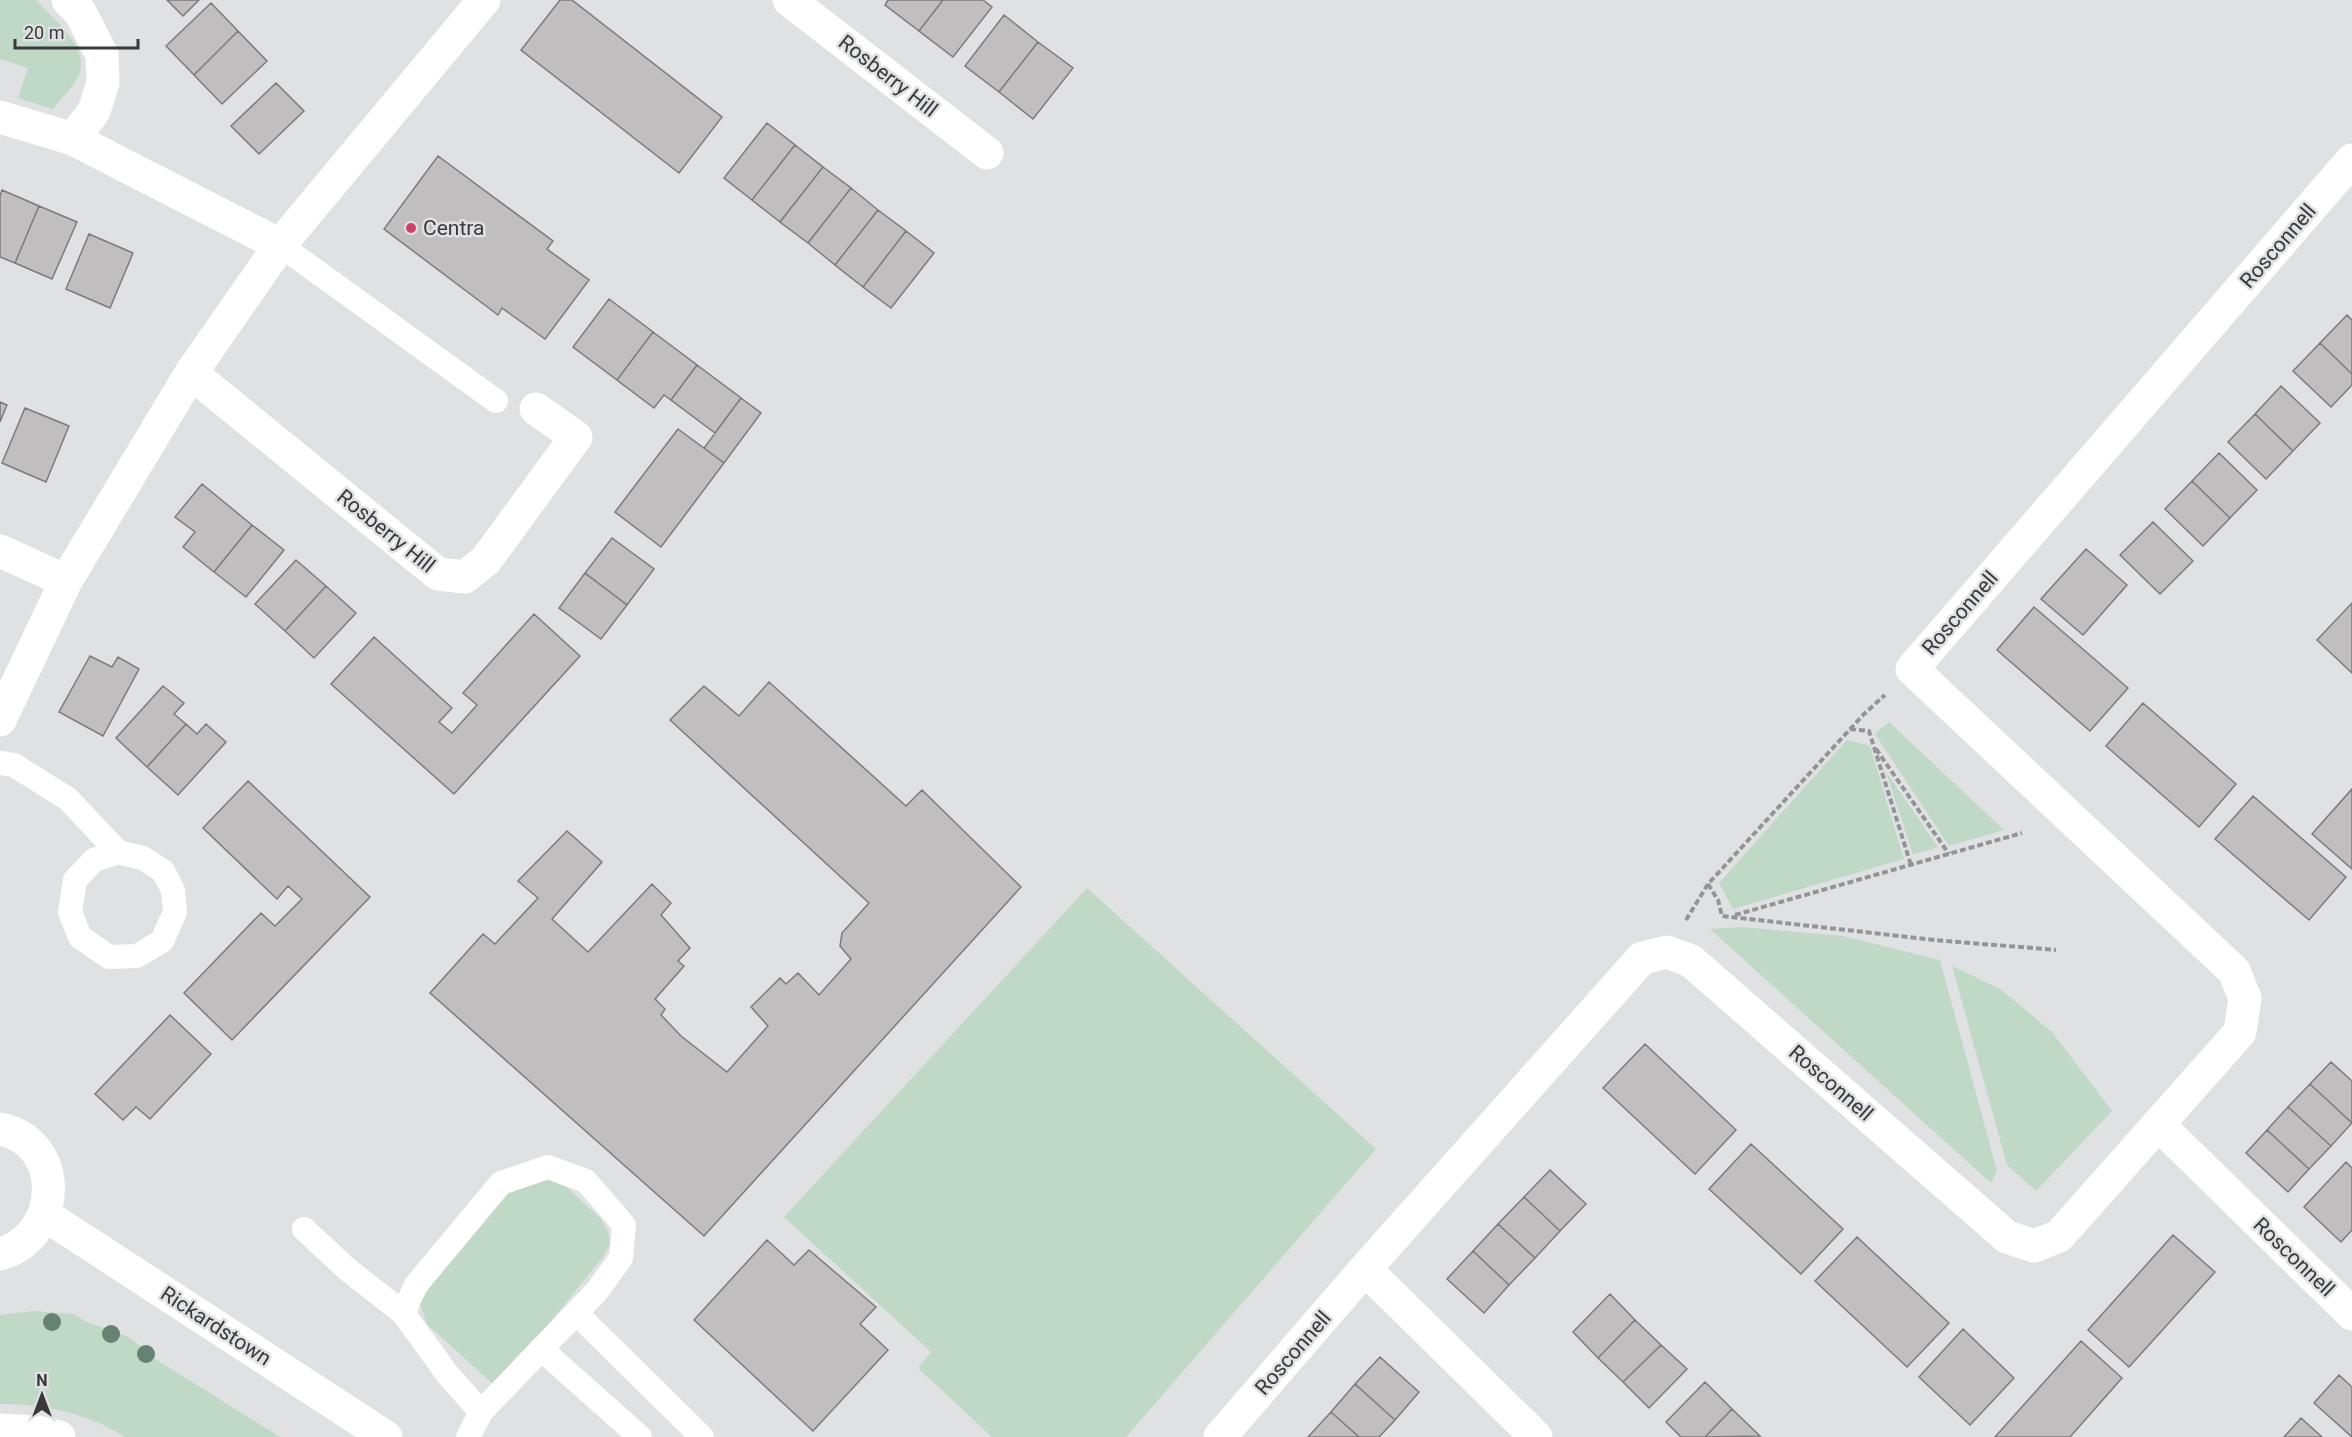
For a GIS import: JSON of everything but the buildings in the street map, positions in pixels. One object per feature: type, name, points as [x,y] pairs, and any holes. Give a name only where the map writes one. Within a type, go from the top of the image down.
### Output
[{"type":"street","points":[[68,0],[80,12],[102,55],[103,83],[94,111],[73,139]]},
{"type":"street","points":[[0,720],[66,581],[191,373],[280,245],[484,0]]},
{"type":"street","name":"Rosberry Hill","points":[[789,0],[987,153]]},
{"type":"street","points":[[0,117],[73,139],[280,245]]},
{"type":"street","name":"Rosconnell","points":[[1220,1437],[1365,1269],[1642,958],[1667,952],[1691,961],[2007,1237],[2034,1246],[2059,1236],[2240,1032],[2245,998],[2234,971],[1912,669],[2351,164]]},
{"type":"street","name":"Rosberry Hill","points":[[191,373],[438,574],[465,577],[486,560],[576,437],[536,410]]},
{"type":"street","points":[[0,550],[66,581]]},
{"type":"street","name":"Rosconnell","points":[[2158,1124],[2352,1314]]},
{"type":"street","points":[[0,1129],[23,1139],[38,1154],[47,1174],[50,1195],[45,1215],[35,1232],[21,1245],[0,1254]]},
{"type":"street","name":"Rickardstown","points":[[45,1215],[387,1437]]},
{"type":"street","points":[[1365,1269],[1536,1437]]},
{"type":"street","points":[[0,1430],[38,1432],[59,1437]]},
{"type":"lane","points":[[280,245],[496,400]]},
{"type":"lane","points":[[0,764],[14,765],[68,799],[118,852],[143,858],[164,871],[173,890],[175,912],[162,941],[137,956],[109,957],[80,938],[70,912],[75,880],[94,860],[118,852]]},
{"type":"lane","points":[[403,1313],[416,1285],[501,1183],[548,1167],[585,1181],[624,1225],[621,1258],[597,1291],[481,1412],[468,1437]]},
{"type":"lane","points":[[304,1229],[347,1269],[403,1313],[448,1376],[481,1412]]},
{"type":"lane","points":[[576,1313],[611,1350],[702,1437]]},
{"type":"lane","points":[[541,1349],[640,1437]]},
{"type":"path","points":[[1667,952],[1708,884],[1850,729],[1912,669]]},
{"type":"path","points":[[1850,729],[1869,731],[1911,865]]},
{"type":"path","points":[[1873,744],[1949,854]]},
{"type":"path","points":[[1730,916],[2022,833]]},
{"type":"path","points":[[1708,884],[1718,900],[1722,916],[1935,940],[2056,950]]},
{"type":"green space","points":[[0,0],[36,0],[61,26],[76,46],[81,68],[77,79],[53,109],[18,98],[28,68],[0,59]]},
{"type":"green space","points":[[1889,722],[2004,830],[1949,846],[1875,734]]},
{"type":"green space","points":[[1847,740],[1870,746],[1904,859],[1733,909],[1719,883]]},
{"type":"green space","points":[[1886,772],[1938,847],[1913,855]]},
{"type":"green space","points":[[1087,888],[1376,1149],[1126,1437],[992,1437],[918,1368],[931,1352],[784,1217]]},
{"type":"green space","points":[[1742,927],[1843,936],[1940,960],[1997,1171],[1991,1183],[1710,929]]},
{"type":"green space","points":[[1952,966],[2000,989],[2052,1032],[2112,1111],[2036,1191],[2007,1165]]},
{"type":"green space","points":[[540,1176],[561,1182],[601,1219],[608,1232],[610,1244],[603,1257],[497,1388],[427,1324],[420,1304],[424,1291],[514,1186]]},
{"type":"green space","points":[[33,1311],[73,1314],[89,1323],[129,1337],[157,1360],[280,1437],[125,1437],[81,1416],[49,1408],[0,1404],[0,1315]]},
{"type":"place","name":"Centra","points":[[411,228]]}]
